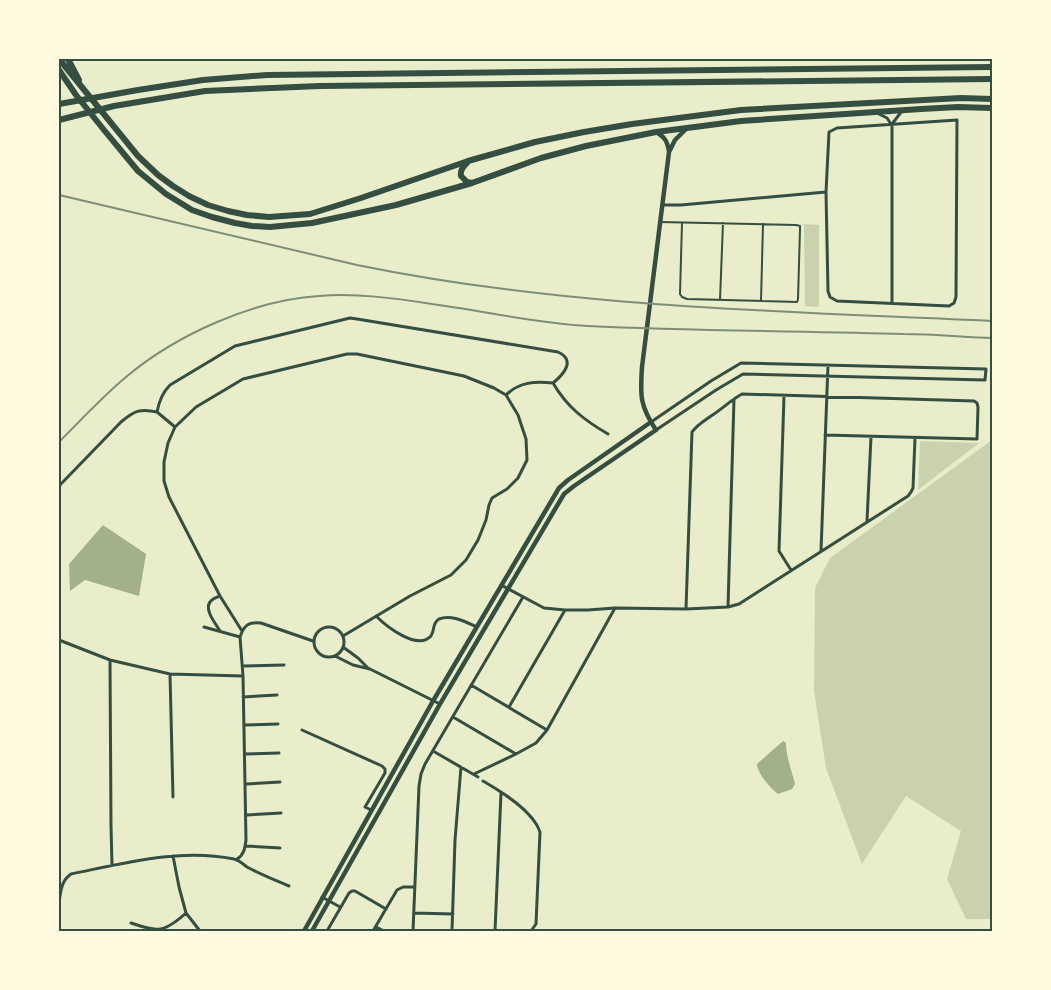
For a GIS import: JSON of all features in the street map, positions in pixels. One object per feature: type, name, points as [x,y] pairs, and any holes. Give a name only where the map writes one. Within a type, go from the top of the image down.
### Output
[{"type":"highway","points":[[59,59],[138,156],[158,175],[189,196],[208,205],[247,215],[268,217],[310,214],[468,161],[535,142],[632,124],[731,112],[961,98],[992,99]]},
{"type":"highway","points":[[68,59],[82,88]]},
{"type":"highway","points":[[59,104],[204,80],[268,75],[992,67]]},
{"type":"highway","points":[[59,70],[76,95],[138,171],[166,194],[192,210],[212,217],[235,224],[270,226],[312,223],[396,204],[472,183],[541,158],[586,146],[656,132],[741,121],[876,111],[958,107],[992,108]]},
{"type":"highway","points":[[59,120],[114,106],[205,92],[268,88],[992,79]]},
{"type":"highway","points":[[468,161],[462,167],[461,176],[467,182],[472,183]]},
{"type":"street","points":[[892,125],[903,110]]},
{"type":"street","points":[[876,111],[887,118],[892,125],[892,303]]},
{"type":"street","points":[[957,120],[956,298],[954,303],[948,306],[836,301],[830,297],[828,291],[826,192],[829,132],[837,128],[892,125],[957,120]]},
{"type":"street","points":[[656,430],[645,413],[640,389],[645,338],[669,152],[675,140],[688,127]]},
{"type":"street","points":[[656,132],[664,136],[669,152]]},
{"type":"street","points":[[663,205],[681,206],[826,192]]},
{"type":"street","points":[[157,412],[163,392],[170,384],[235,346],[350,318],[558,352],[567,357],[565,369],[553,383],[526,384],[514,388],[506,395]]},
{"type":"street","points":[[242,631],[220,596],[169,497],[164,481],[164,462],[168,443],[175,427],[196,407],[242,379],[348,354],[464,376],[484,383],[506,395],[518,414],[526,439],[527,460],[518,478],[507,489],[492,498],[478,540],[466,560],[450,575],[410,596],[343,636]]},
{"type":"street","points":[[304,931],[433,701],[559,488],[568,480],[710,381],[741,363],[986,369],[985,380],[743,374],[656,430],[564,494],[440,704],[312,931]]},
{"type":"street","points":[[821,552],[828,365]]},
{"type":"street","points":[[553,383],[561,397],[577,413],[608,434]]},
{"type":"street","points":[[686,609],[692,432],[697,425],[711,417],[734,399],[742,394],[974,401],[978,407],[977,439],[825,435]]},
{"type":"street","points":[[784,396],[779,551],[790,570]]},
{"type":"street","points":[[728,607],[734,399]]},
{"type":"street","points":[[59,486],[131,414],[139,410],[157,412],[175,427]]},
{"type":"street","points":[[867,522],[871,437]]},
{"type":"street","points":[[501,585],[544,608],[565,610],[615,608],[686,609],[728,607],[739,604],[908,496],[912,488],[915,438]]},
{"type":"street","points":[[220,596],[210,601],[208,605],[208,612],[220,631]]},
{"type":"street","points":[[413,931],[421,774],[425,764],[523,597]]},
{"type":"street","points":[[433,751],[476,776],[536,742],[547,730],[615,608]]},
{"type":"street","points":[[509,707],[565,610]]},
{"type":"street","points":[[376,616],[397,633],[416,640],[429,638],[436,621],[441,618],[459,619],[477,627]]},
{"type":"street","points":[[236,859],[240,857],[246,846],[247,815],[240,637],[242,631],[251,622],[261,623],[313,641]]},
{"type":"street","points":[[327,626],[336,628],[343,636],[344,642],[341,651],[334,656],[326,657],[318,653],[313,641],[316,633],[327,626]]},
{"type":"street","points":[[204,627],[240,637]]},
{"type":"street","points":[[59,640],[110,660],[170,674],[243,676]]},
{"type":"street","points":[[343,648],[370,669]]},
{"type":"street","points":[[334,656],[354,665],[370,669],[440,704]]},
{"type":"street","points":[[110,660],[112,865]]},
{"type":"street","points":[[242,666],[284,665]]},
{"type":"street","points":[[170,674],[173,797]]},
{"type":"street","points":[[472,685],[547,730]]},
{"type":"street","points":[[243,697],[277,695]]},
{"type":"street","points":[[453,717],[516,754]]},
{"type":"street","points":[[244,725],[278,724]]},
{"type":"street","points":[[302,730],[385,769],[385,773],[365,807],[371,810]]},
{"type":"street","points":[[245,754],[279,753]]},
{"type":"street","points":[[452,931],[455,840],[461,767]]},
{"type":"street","points":[[483,781],[513,800],[538,825],[540,832],[536,924],[531,931]]},
{"type":"street","points":[[246,784],[280,782]]},
{"type":"street","points":[[495,931],[501,792]]},
{"type":"street","points":[[247,815],[281,813]]},
{"type":"street","points":[[246,846],[280,848]]},
{"type":"street","points":[[59,902],[62,883],[71,874],[112,865],[173,856],[206,855],[236,859],[248,868],[289,886]]},
{"type":"street","points":[[173,856],[178,887],[186,913],[200,931]]},
{"type":"street","points":[[373,931],[397,890],[403,887],[414,887]]},
{"type":"street","points":[[327,931],[340,907],[352,891],[386,909]]},
{"type":"street","points":[[322,897],[340,907]]},
{"type":"street","points":[[131,923],[151,930],[160,930],[170,926],[186,913]]},
{"type":"street","points":[[414,913],[453,914]]},
{"type":"street","points":[[376,927],[384,931]]},
{"type":"lane","points":[[660,222],[800,226],[797,302],[687,299],[682,297],[680,294],[682,223]]},
{"type":"lane","points":[[720,300],[723,223]]},
{"type":"lane","points":[[761,301],[763,224]]},
{"type":"shaded area","points":[[804,224],[819,225],[819,307],[805,306]]},
{"type":"shaded area","points":[[992,440],[992,919],[966,919],[947,879],[961,831],[906,796],[862,864],[826,768],[814,691],[815,588],[830,558]]},
{"type":"shaded area","points":[[920,441],[979,443],[918,490]]},
{"type":"shaded area","points":[[103,525],[146,554],[139,596],[85,580],[70,591],[69,564]]},
{"type":"shaded area","points":[[783,741],[786,743],[795,784],[792,789],[778,794],[759,772],[757,764]]},
{"type":"railway","points":[[59,195],[357,265],[515,290],[673,305],[992,321]]},
{"type":"railway","points":[[59,442],[126,377],[168,347],[217,322],[242,312],[268,304],[319,296],[347,295],[389,298],[529,320],[588,326],[915,334],[992,338]]}]
